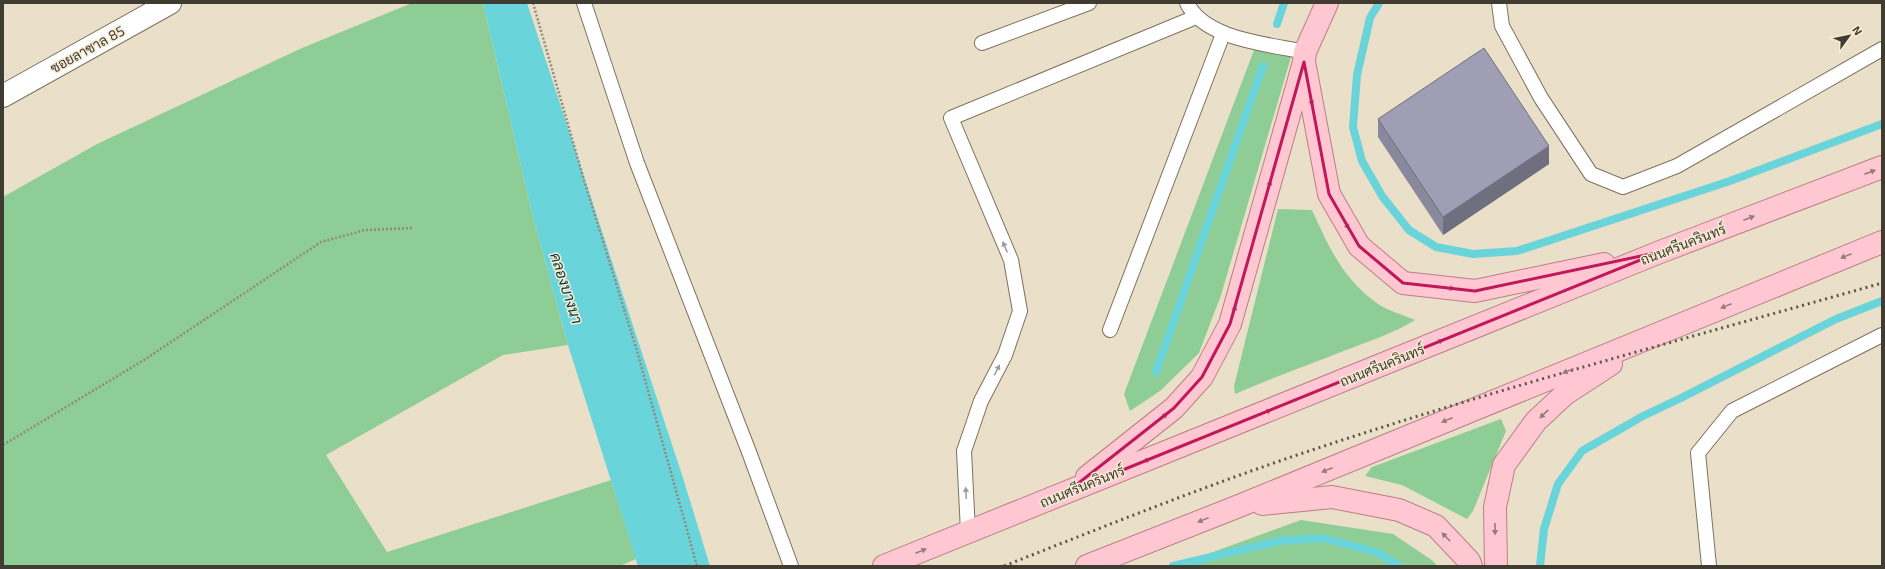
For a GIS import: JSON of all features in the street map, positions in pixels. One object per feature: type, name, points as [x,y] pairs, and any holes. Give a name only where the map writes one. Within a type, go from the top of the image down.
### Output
[{"type":"main road","points":[[1066,493],[1174,408],[1202,377],[1230,324],[1304,57],[1327,3]]},
{"type":"main road","points":[[1304,57],[1329,194],[1359,246],[1403,283],[1475,291],[1660,252]]},
{"type":"main road","name":"ถนนศรีนครินทร์","points":[[884,566],[1660,252],[1882,167]]},
{"type":"main road","points":[[1087,566],[1239,506],[1882,242]]},
{"type":"main road","points":[[1496,566],[1495,507],[1504,465],[1536,421],[1565,394],[1656,335]]},
{"type":"main road","points":[[1239,506],[1332,497],[1399,510],[1436,526],[1469,561],[1471,566]]},
{"type":"street","name":"ซอยลาซาล 85","points":[[3,96],[170,3]]},
{"type":"lane","points":[[584,3],[637,163],[747,444],[791,566]]},
{"type":"lane","points":[[982,43],[1089,3]]},
{"type":"lane","points":[[1187,3],[1196,17],[1224,34],[1304,57]]},
{"type":"lane","points":[[1499,3],[1502,26],[1541,98],[1591,174],[1623,187],[1677,166],[1882,49]]},
{"type":"lane","points":[[968,532],[964,451],[981,401],[1005,355],[1020,311],[1010,260],[951,118],[1196,17]]},
{"type":"lane","points":[[1110,330],[1224,34]]},
{"type":"lane","points":[[1709,566],[1698,454],[1732,411],[1882,335]]},
{"type":"path","points":[[533,3],[584,180],[637,351],[697,566]]},
{"type":"path","points":[[3,445],[144,360],[321,242],[365,230],[414,228]]},
{"type":"highlighted area","points":[[1304,62],[1329,194],[1359,246],[1403,283],[1475,291],[1660,252],[1066,493],[1174,408],[1202,377],[1230,324]]},
{"type":"green space","points":[[412,3],[483,3],[532,213],[568,345],[503,355],[326,455],[387,552],[611,480],[636,559],[620,566],[3,566],[3,197],[97,144],[302,48]]},
{"type":"green space","points":[[1254,50],[1291,57],[1221,295],[1199,353],[1160,391],[1130,411],[1124,394]]},
{"type":"green space","points":[[1278,209],[1312,210],[1331,250],[1338,262],[1355,284],[1378,304],[1391,311],[1415,320],[1382,336],[1235,394],[1234,386]]},
{"type":"green space","points":[[1501,419],[1506,431],[1473,511],[1467,519],[1402,485],[1365,476],[1372,467]]},
{"type":"green space","points":[[1301,520],[1393,534],[1433,561],[1437,566],[1175,566]]},
{"type":"water","name":"คลองบางนา","points":[[483,3],[527,3],[683,478],[710,566],[638,566],[568,345],[532,213]]},
{"type":"building","points":[[1484,48],[1549,146],[1443,217],[1378,119]]},
{"type":"waterway","points":[[1277,24],[1284,3]]},
{"type":"waterway","points":[[1379,3],[1370,18],[1357,75],[1353,127],[1362,161],[1382,196],[1409,230],[1436,247],[1473,254],[1517,251],[1727,182],[1882,124]]},
{"type":"waterway","points":[[1156,372],[1263,66]]},
{"type":"waterway","points":[[1540,566],[1544,529],[1558,484],[1582,451],[1643,416],[1836,319],[1882,301]]},
{"type":"waterway","points":[[1173,566],[1279,541],[1322,538],[1376,552],[1400,566]]},
{"type":"railway","points":[[1004,566],[1153,508],[1303,453],[1447,407],[1882,283]]}]
